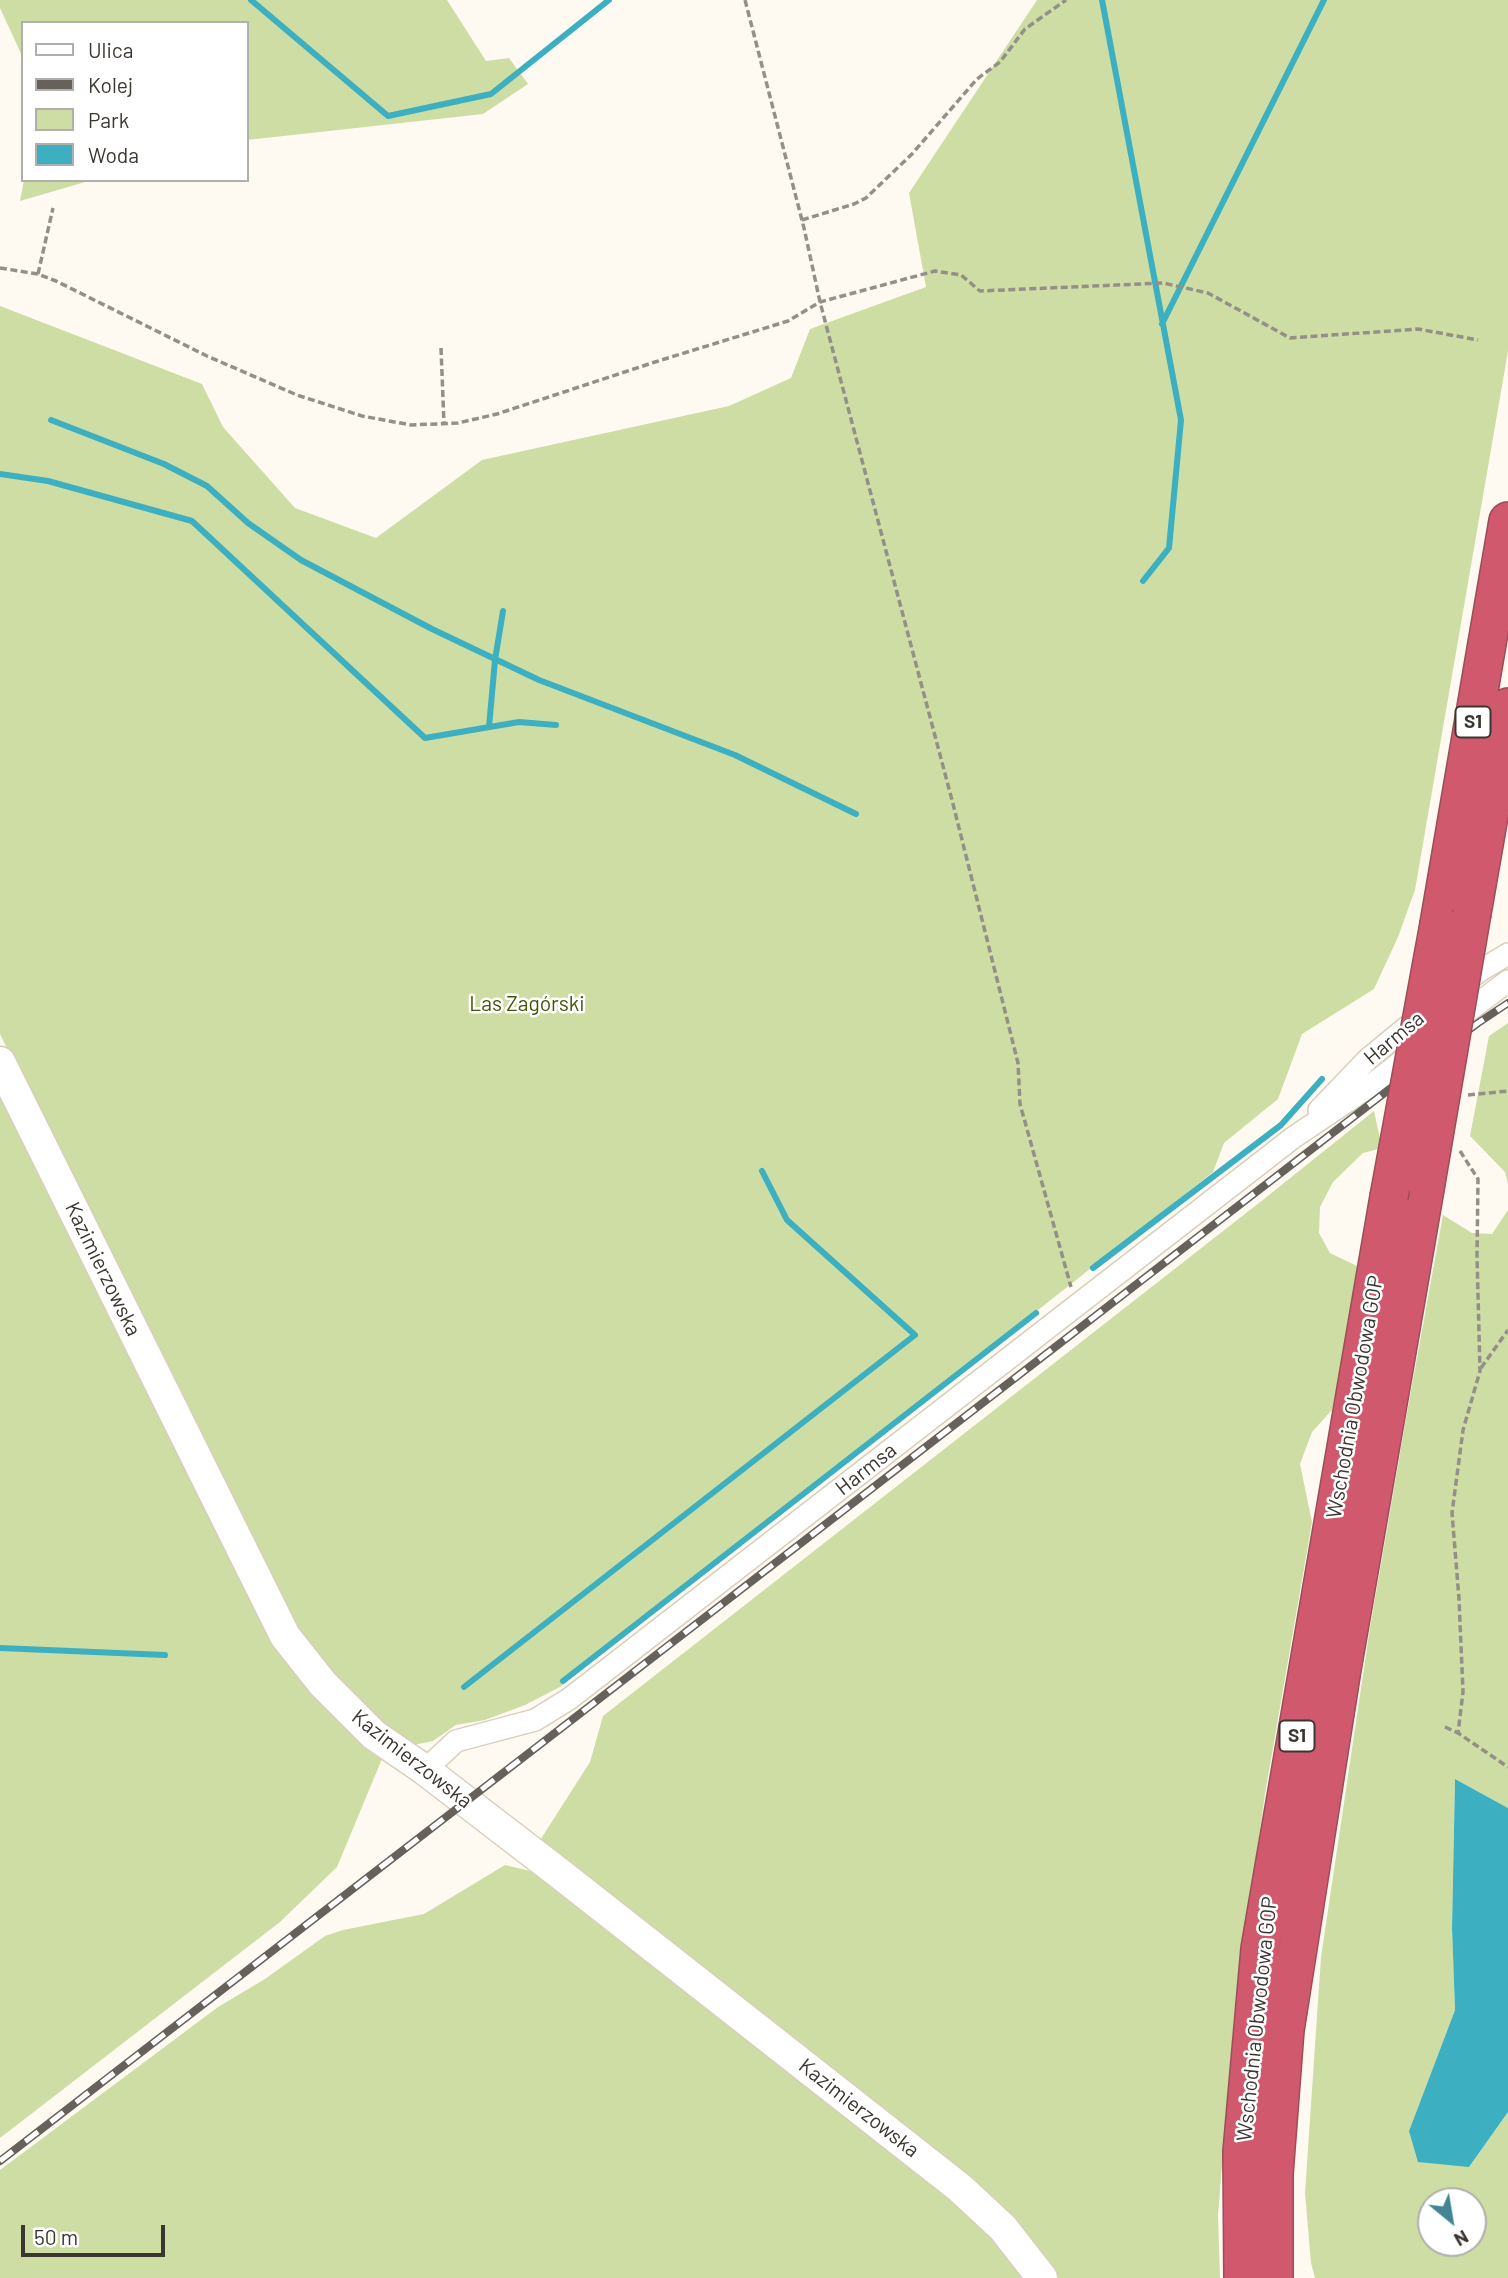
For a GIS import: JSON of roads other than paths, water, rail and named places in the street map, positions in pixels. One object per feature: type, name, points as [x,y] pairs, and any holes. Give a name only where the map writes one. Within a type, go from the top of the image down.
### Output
[{"type":"highway","name":"Wschodnia Obwodowa GOP","points":[[1274,2278],[1274,2174],[1285,2030],[1321,1797],[1426,1183],[1456,918],[1508,521]]},
{"type":"highway","name":"Wschodnia Obwodowa GOP","points":[[1243,2278],[1242,2152],[1260,1949],[1389,1197],[1508,707]]},
{"type":"highway","points":[[1274,2174],[1298,2278]]},
{"type":"street","name":"Harmsa","points":[[1294,1137],[1368,1059],[1430,1008],[1481,970],[1508,954]]},
{"type":"street","name":"Harmsa","points":[[425,1770],[456,1741],[535,1720],[569,1699],[1294,1137],[1373,1084],[1508,981]]},
{"type":"street","name":"Kazimierzowska","points":[[0,1062],[285,1636],[323,1684],[366,1727],[425,1770],[960,2188],[1003,2228],[1042,2278]]},
{"type":"water","points":[[1455,1779],[1508,1808],[1508,2112],[1469,2167],[1418,2162],[1409,2131],[1455,2010],[1452,1928]]},
{"type":"waterway","points":[[251,0],[388,116],[491,94],[609,0]]},
{"type":"waterway","points":[[1102,0],[1181,420],[1169,548],[1143,581]]},
{"type":"waterway","points":[[1162,324],[1324,0]]},
{"type":"waterway","points":[[51,420],[164,464],[207,486],[248,523],[301,560],[432,629],[539,680],[735,755],[856,814]]},
{"type":"waterway","points":[[0,474],[48,481],[192,521],[425,738],[519,722],[556,725]]},
{"type":"waterway","points":[[489,727],[503,611]]},
{"type":"waterway","points":[[1093,1268],[1281,1125],[1322,1079]]},
{"type":"waterway","points":[[464,1687],[915,1335],[787,1220],[762,1171]]},
{"type":"waterway","points":[[563,1681],[1036,1313]]},
{"type":"waterway","points":[[0,1648],[165,1655]]},
{"type":"railway","points":[[0,2161],[1387,1091],[1508,1003]]},
{"type":"park label","name":"Las Zagórski","points":[[527,1004]]}]
